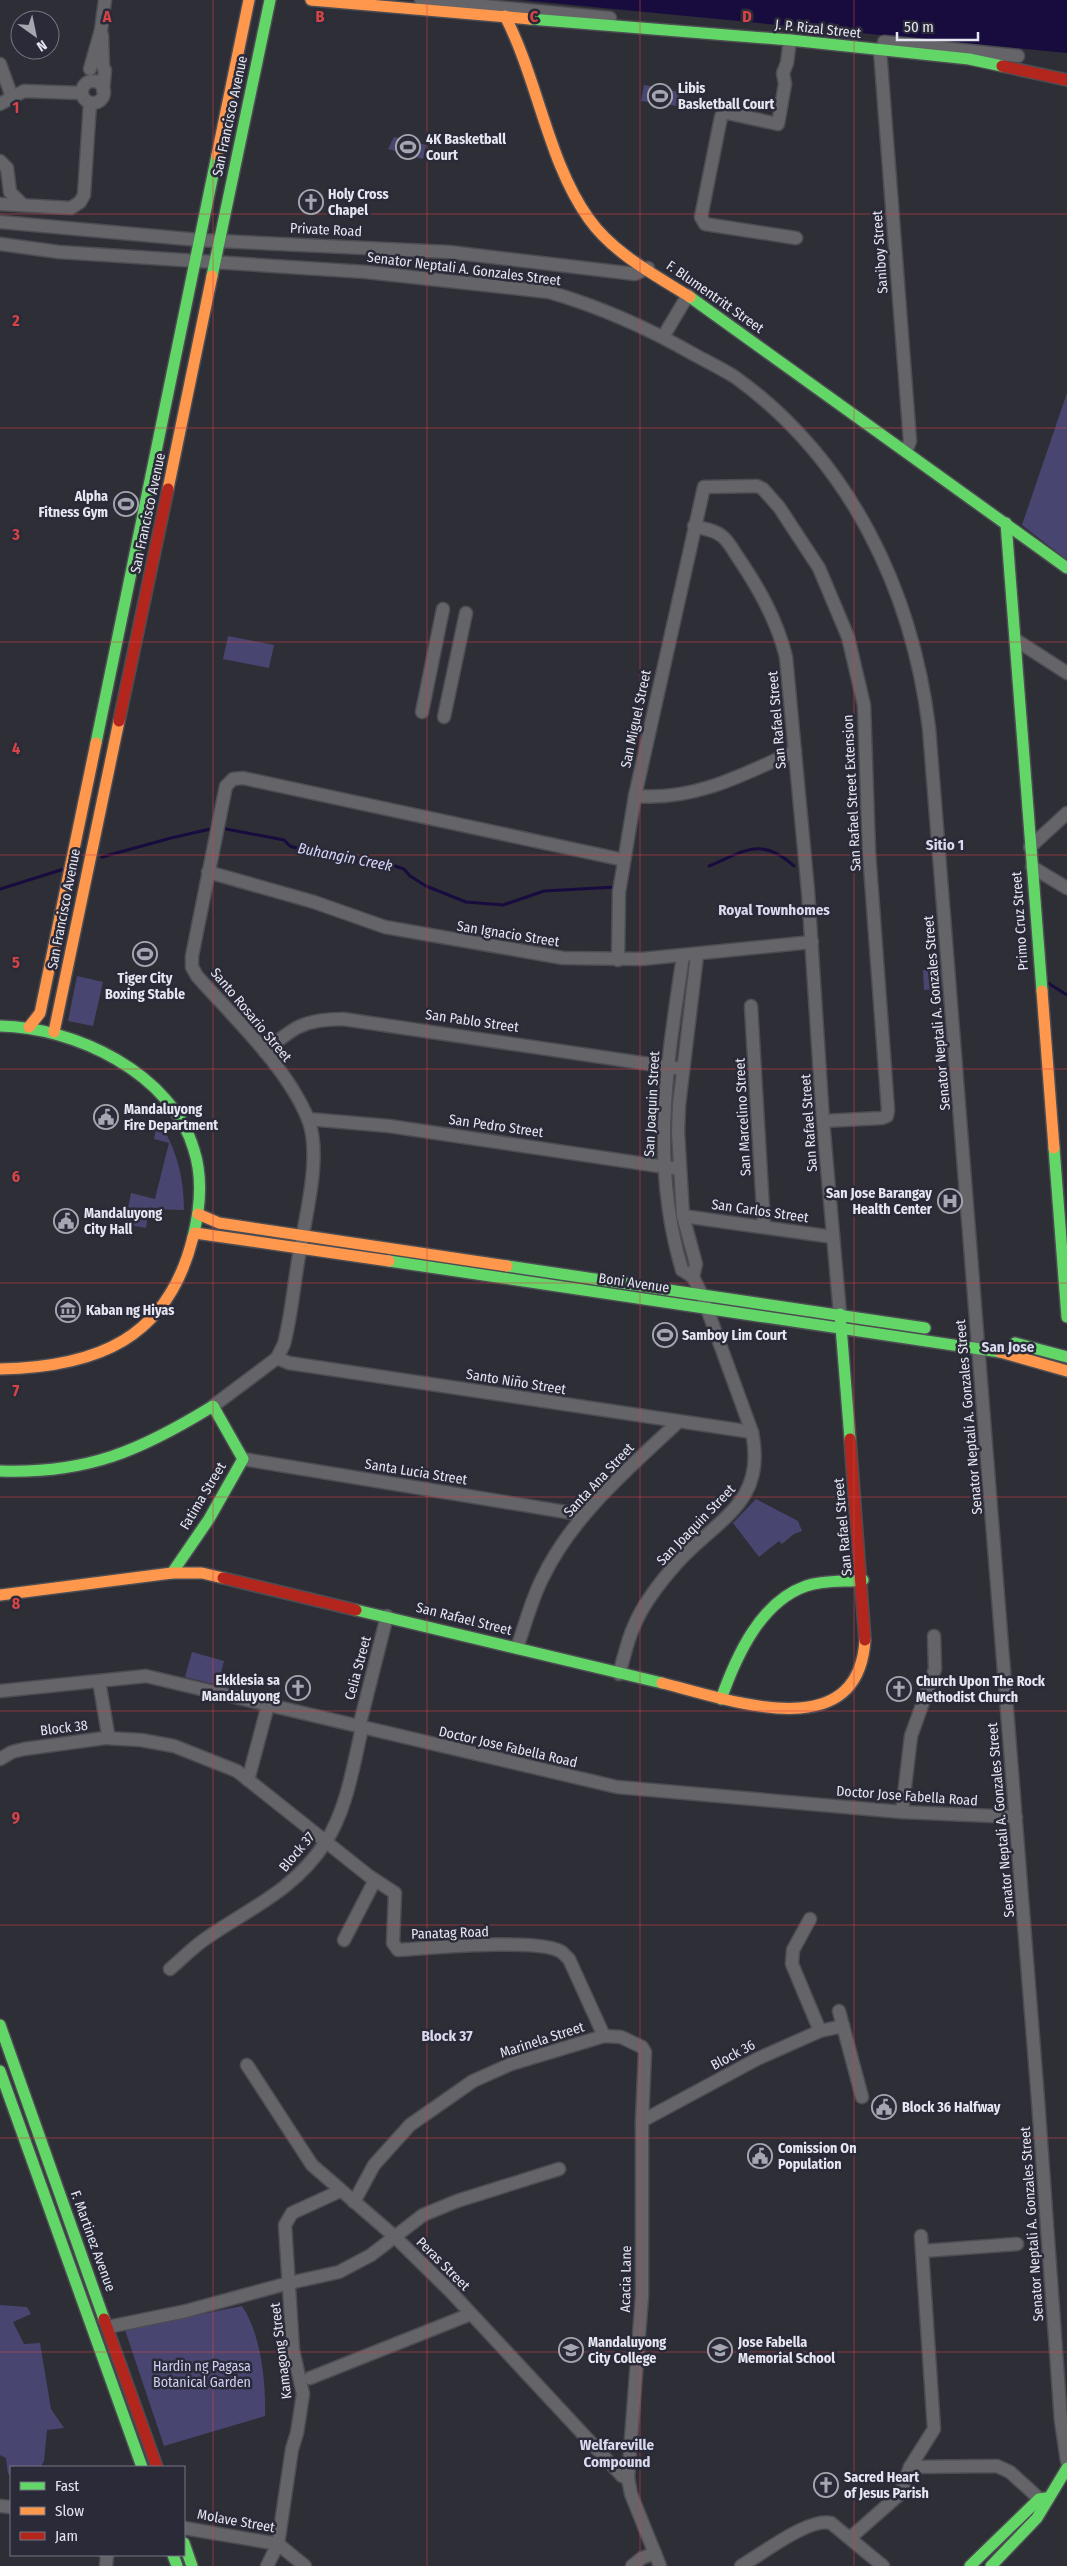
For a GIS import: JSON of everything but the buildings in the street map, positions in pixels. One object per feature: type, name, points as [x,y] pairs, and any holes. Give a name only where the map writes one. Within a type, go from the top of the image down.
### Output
[{"type":"main road","name":"San Francisco Avenue","points":[[29,1027],[40,1013],[249,0]]},
{"type":"main road","name":"San Francisco Avenue","points":[[54,1032],[108,766],[124,700],[270,0]]},
{"type":"main road","name":"J. P. Rizal Street","points":[[311,0],[706,35],[790,40],[969,59],[1067,80]]},
{"type":"main road","name":"F. Blumentritt Street","points":[[505,16],[527,62],[564,170],[578,202],[602,233],[648,268],[1067,568]]},
{"type":"main road","name":"Primo Cruz Street","points":[[1006,523],[1016,640],[1040,992],[1062,1192],[1067,1317]]},
{"type":"main road","points":[[0,1026],[29,1027],[54,1032],[87,1043],[114,1057],[141,1076],[177,1113],[189,1135],[200,1174],[201,1195],[192,1249],[176,1288],[152,1320],[139,1331],[100,1353],[60,1365],[17,1369],[0,1368]]},
{"type":"main road","name":"Boni Avenue","points":[[198,1214],[219,1223],[302,1236],[935,1329]]},
{"type":"main road","name":"Boni Avenue","points":[[195,1233],[300,1250],[841,1328],[984,1340],[1020,1357],[1067,1371]]},
{"type":"main road","name":"San Rafael Street","points":[[0,1595],[172,1573],[202,1573],[769,1709],[790,1710],[828,1703],[844,1693],[854,1682],[862,1666],[866,1630],[840,1314]]},
{"type":"main road","name":"Boni Avenue","points":[[964,1334],[1067,1357]]},
{"type":"main road","name":"Fatima Street","points":[[172,1573],[209,1519],[243,1459],[213,1406]]},
{"type":"main road","name":"Santo Rosario Street","points":[[0,1472],[48,1473],[93,1464],[136,1450],[161,1438],[213,1406]]},
{"type":"main road","points":[[721,1699],[730,1671],[741,1651],[758,1625],[777,1606],[806,1586],[863,1580]]},
{"type":"main road","name":"F. Martinez Avenue","points":[[0,2025],[157,2466]]},
{"type":"main road","points":[[0,2071],[142,2466]]},
{"type":"main road","points":[[96,2339],[109,2330]]},
{"type":"main road","points":[[991,2566],[1024,2534],[1067,2468]]},
{"type":"main road","points":[[970,2566],[1045,2501]]},
{"type":"main road","points":[[185,2547],[192,2566]]},
{"type":"street","points":[[90,103],[99,101],[103,90],[105,70],[102,30],[105,0]]},
{"type":"street","points":[[421,0],[735,32],[798,34],[940,46],[1018,56]]},
{"type":"street","points":[[90,103],[86,101],[85,88],[102,30]]},
{"type":"street","points":[[790,40],[787,63],[783,73],[785,84],[778,124],[723,113],[701,217],[704,224],[796,238]]},
{"type":"street","name":"Saniboy Street","points":[[880,50],[910,441],[906,451]]},
{"type":"street","points":[[0,64],[12,97]]},
{"type":"street","points":[[0,113],[0,104],[24,91],[85,88],[95,82],[103,90]]},
{"type":"street","points":[[0,204],[71,208],[80,202],[84,195],[90,103]]},
{"type":"street","points":[[0,161],[8,168],[10,192],[23,205]]},
{"type":"street","name":"Private Road","points":[[0,222],[199,240],[449,252],[635,274],[648,268]]},
{"type":"street","name":"Senator Neptali A. Gonzales Street","points":[[0,244],[48,251],[216,264],[366,272],[550,292],[630,320],[733,376],[777,412],[808,443],[868,530],[884,559],[907,622],[919,667],[929,728],[984,1340],[1016,1817],[1061,2421],[1067,2461]]},
{"type":"street","points":[[663,337],[688,295]]},
{"type":"street","name":"San Rafael Street Extension","points":[[704,487],[757,486],[763,488],[779,507],[820,568],[836,605],[848,636],[864,705],[869,852],[888,1110],[887,1116],[882,1118],[824,1121]]},
{"type":"street","name":"San Miguel Street","points":[[618,960],[620,886],[635,796],[704,487]]},
{"type":"street","name":"San Rafael Street","points":[[694,526],[715,532],[723,537],[749,573],[769,609],[780,635],[786,657],[812,942],[840,1314]]},
{"type":"street","points":[[422,712],[443,609]]},
{"type":"street","points":[[444,717],[466,614]]},
{"type":"street","points":[[1016,640],[1067,673]]},
{"type":"street","points":[[635,796],[665,798],[713,787],[795,751]]},
{"type":"street","name":"Santo Rosario Street","points":[[213,1406],[276,1358],[284,1344],[300,1250],[313,1151],[313,1134],[308,1119],[265,1052],[197,976],[192,967],[192,956],[226,786],[233,779],[243,778],[624,860]]},
{"type":"street","points":[[1030,847],[1067,813]]},
{"type":"street","points":[[1032,867],[1067,888]]},
{"type":"street","name":"San Ignacio Street","points":[[208,872],[314,902],[385,927],[544,956],[618,960],[697,955],[812,942]]},
{"type":"street","name":"San Joaquin Street","points":[[693,1277],[696,1264],[683,1216],[679,1169],[679,1105],[697,955]]},
{"type":"street","name":"San Joaquin Street","points":[[619,1674],[634,1626],[646,1604],[677,1563],[730,1513],[747,1494],[755,1470],[756,1449],[752,1432],[702,1295],[693,1277],[682,1270],[673,1240],[663,1166],[662,1131],[667,1066],[683,956]]},
{"type":"street","name":"San Marcelino Street","points":[[751,1006],[764,1226]]},
{"type":"street","name":"San Pablo Street","points":[[265,1052],[294,1029],[318,1019],[343,1019],[683,1069]]},
{"type":"street","name":"San Pedro Street","points":[[308,1119],[389,1126],[679,1169]]},
{"type":"street","name":"San Carlos Street","points":[[683,1216],[833,1237]]},
{"type":"street","name":"Santo Niño Street","points":[[276,1358],[289,1363],[677,1423],[752,1432]]},
{"type":"street","name":"Santa Ana Street","points":[[517,1648],[542,1579],[563,1543],[584,1515],[677,1423]]},
{"type":"street","name":"Santa Lucia Street","points":[[243,1459],[584,1515]]},
{"type":"street","name":"Celia Street","points":[[360,1727],[387,1616]]},
{"type":"street","points":[[902,1812],[911,1736],[935,1669],[934,1636]]},
{"type":"street","name":"Doctor Jose Fabella Road","points":[[0,1691],[146,1676],[618,1787],[902,1812],[1016,1817]]},
{"type":"street","name":"Block 38","points":[[0,1759],[12,1752],[24,1749],[105,1738],[108,1734],[99,1681]]},
{"type":"street","points":[[248,1780],[268,1705]]},
{"type":"street","name":"Block 37","points":[[170,1969],[208,1936],[253,1910],[294,1880],[326,1842],[350,1782],[360,1727]]},
{"type":"street","name":"Panatag Road","points":[[105,1738],[141,1740],[174,1746],[237,1771],[375,1880],[395,1893],[393,1943],[398,1950],[518,1945],[551,1948],[562,1952],[569,1959],[604,2036]]},
{"type":"street","points":[[344,1940],[375,1880]]},
{"type":"street","points":[[810,1919],[793,1950],[792,1964],[820,2031]]},
{"type":"street","points":[[839,2012],[862,2097]]},
{"type":"street","name":"Block 36","points":[[642,2121],[757,2059],[820,2031],[843,2026]]},
{"type":"street","name":"Marinela Street","points":[[354,2202],[374,2165],[410,2124],[448,2096],[473,2081],[511,2064],[604,2036],[621,2037],[642,2047]]},
{"type":"street","name":"Acacia Lane","points":[[642,2047],[645,2052],[642,2121],[642,2296],[628,2478],[631,2494],[660,2566]]},
{"type":"street","name":"Peras Street","points":[[247,2065],[312,2165],[394,2236],[471,2314],[579,2432],[622,2476],[628,2478]]},
{"type":"street","points":[[109,2330],[234,2300],[289,2283],[339,2272],[356,2265],[423,2215],[457,2201],[559,2169]]},
{"type":"street","name":"Kamagong Street","points":[[267,2566],[278,2544],[292,2449],[297,2433],[303,2394],[293,2350],[286,2221],[292,2214],[340,2191]]},
{"type":"street","points":[[850,2538],[896,2499],[910,2468],[932,2435],[935,2423],[921,2236]]},
{"type":"street","points":[[923,2251],[1017,2244]]},
{"type":"street","points":[[310,2378],[471,2314]]},
{"type":"street","points":[[910,2468],[997,2466],[1010,2472],[1045,2501]]},
{"type":"street","points":[[741,2566],[806,2527],[824,2521],[831,2523],[883,2566]]},
{"type":"street","name":"Molave Street","points":[[185,2528],[278,2544],[305,2566]]},
{"type":"street","points":[[632,2566],[642,2558],[655,2554]]},
{"type":"green space","name":"Libis Basketball Court","points":[[644,85],[679,92],[677,106],[641,101]]},
{"type":"green space","name":"4K Basketball Court","points":[[394,137],[426,145],[423,159],[388,149]]},
{"type":"green space","points":[[1067,393],[1067,560],[1022,525]]},
{"type":"green space","points":[[228,636],[274,645],[269,668],[223,659]]},
{"type":"green space","points":[[942,969],[943,989],[924,990],[923,970]]},
{"type":"green space","points":[[77,976],[103,982],[93,1026],[68,1021]]},
{"type":"green space","points":[[158,1119],[170,1141],[178,1163],[184,1197],[184,1210],[149,1209],[146,1228],[125,1224],[131,1193],[155,1199],[169,1143],[154,1139]]},
{"type":"green space","points":[[756,1499],[798,1521],[802,1531],[794,1534],[782,1544],[779,1541],[759,1557],[733,1523]]},
{"type":"green space","points":[[192,1652],[224,1661],[218,1685],[185,1677]]},
{"type":"green space","points":[[0,2305],[27,2307],[31,2314],[13,2322],[24,2344],[40,2343],[51,2409],[64,2428],[47,2430],[44,2461],[42,2466],[10,2466],[10,2475],[8,2474],[6,2458],[0,2455]]},
{"type":"green space","name":"Hardin ng Pagasa Botanical Garden","points":[[242,2306],[254,2330],[258,2344],[263,2374],[265,2416],[164,2446],[125,2330]]},
{"type":"shaded area","points":[[521,0],[1067,0],[1067,53]]},
{"type":"waterway","name":"Buhangin Creek","points":[[102,857],[215,828]]},
{"type":"waterway","name":"Buhangin Creek","points":[[221,828],[284,840],[290,846],[319,855],[361,862],[383,862],[404,869],[410,876],[426,886],[466,902],[503,905],[544,891],[616,887]]},
{"type":"waterway","name":"Buhangin Creek","points":[[709,866],[743,851],[753,849],[772,851],[794,866]]},
{"type":"waterway","name":"Buhangin Creek","points":[[0,889],[64,869]]},
{"type":"waterway","name":"Buhangin Creek","points":[[1048,983],[1067,995]]},
{"type":"traffic: fast","points":[[212,276],[270,0]]},
{"type":"traffic: fast","points":[[530,19],[790,40],[969,59],[1002,66]]},
{"type":"traffic: fast","points":[[96,743],[217,155]]},
{"type":"traffic: fast","points":[[690,297],[1067,568]]},
{"type":"traffic: fast","points":[[1006,523],[1042,991]]},
{"type":"traffic: fast","points":[[0,1026],[29,1028],[88,1045],[142,1077],[165,1098],[182,1123],[197,1161],[200,1194],[193,1237]]},
{"type":"traffic: fast","points":[[1054,1148],[1067,1317]]},
{"type":"traffic: fast","points":[[389,1261],[1000,1352]]},
{"type":"traffic: fast","points":[[507,1266],[925,1328]]},
{"type":"traffic: fast","points":[[840,1314],[850,1439]]},
{"type":"traffic: fast","points":[[1015,1343],[1067,1357]]},
{"type":"traffic: fast","points":[[0,1471],[31,1471],[86,1464],[112,1456],[161,1436],[213,1406],[243,1459],[209,1519],[172,1573]]},
{"type":"traffic: fast","points":[[721,1699],[742,1649],[775,1604],[790,1594],[813,1584],[863,1580]]},
{"type":"traffic: fast","points":[[356,1610],[662,1683]]},
{"type":"traffic: fast","points":[[0,2025],[104,2319]]},
{"type":"traffic: fast","points":[[0,2071],[142,2466]]},
{"type":"traffic: fast","points":[[991,2566],[1037,2518],[1067,2468]]},
{"type":"traffic: fast","points":[[970,2566],[1039,2499],[1046,2498]]},
{"type":"traffic: fast","points":[[185,2546],[192,2566]]},
{"type":"traffic: fast","points":[[173,2556],[177,2566]]},
{"type":"traffic: slow","points":[[217,155],[249,0]]},
{"type":"traffic: slow","points":[[311,0],[530,19]]},
{"type":"traffic: slow","points":[[505,16],[526,67],[563,172],[575,197],[589,219],[622,253],[690,297]]},
{"type":"traffic: slow","points":[[168,489],[212,276]]},
{"type":"traffic: slow","points":[[54,1032],[119,721]]},
{"type":"traffic: slow","points":[[29,1027],[40,1013],[96,743]]},
{"type":"traffic: slow","points":[[1042,991],[1054,1148]]},
{"type":"traffic: slow","points":[[198,1214],[219,1223],[507,1266]]},
{"type":"traffic: slow","points":[[195,1233],[389,1261]]},
{"type":"traffic: slow","points":[[0,1369],[35,1367],[68,1362],[97,1353],[124,1340],[147,1323],[166,1300],[182,1272],[193,1237]]},
{"type":"traffic: slow","points":[[1000,1352],[1067,1371]]},
{"type":"traffic: slow","points":[[0,1595],[172,1573],[202,1573],[223,1578]]},
{"type":"traffic: slow","points":[[662,1683],[753,1705],[786,1708],[815,1706],[840,1695],[857,1674],[865,1640]]},
{"type":"traffic: jam","points":[[1002,66],[1067,80]]},
{"type":"traffic: jam","points":[[119,721],[168,489]]},
{"type":"traffic: jam","points":[[850,1439],[865,1640]]},
{"type":"traffic: jam","points":[[223,1578],[356,1610]]},
{"type":"traffic: jam","points":[[104,2319],[157,2466]]},
{"type":"place","name":"Libis Basketball Court","points":[[660,96]]},
{"type":"place","name":"4K Basketball Court","points":[[408,147]]},
{"type":"place","name":"Holy Cross Chapel","points":[[311,202]]},
{"type":"place","name":"Alpha Fitness Gym","points":[[126,504]]},
{"type":"place","name":"Tiger City Boxing Stable","points":[[145,954]]},
{"type":"place","name":"Mandaluyong Fire Department","points":[[106,1117]]},
{"type":"place","name":"San Jose Barangay Health Center","points":[[950,1201]]},
{"type":"place","name":"Mandaluyong City Hall","points":[[66,1221]]},
{"type":"place","name":"Kaban ng Hiyas","points":[[68,1310]]},
{"type":"place","name":"Samboy Lim Court","points":[[665,1335]]},
{"type":"place","name":"Ekklesia sa Mandaluyong","points":[[298,1688]]},
{"type":"place","name":"Church Upon The Rock Methodist Church","points":[[899,1689]]},
{"type":"place","name":"Block 36 Halfway","points":[[884,2107]]},
{"type":"place","name":"Comission On Population","points":[[760,2156]]},
{"type":"place","name":"Mandaluyong City College","points":[[571,2350]]},
{"type":"place","name":"Jose Fabella Memorial School","points":[[720,2350]]},
{"type":"place","name":"Sacred Heart of Jesus Parish","points":[[826,2485]]},
{"type":"district","name":"Sitio 1","points":[[945,845]]},
{"type":"district","name":"Royal Townhomes","points":[[774,910]]},
{"type":"district","name":"San Jose","points":[[1008,1347]]},
{"type":"district","name":"Block 37","points":[[447,2036]]},
{"type":"district","name":"Welfareville Compound","points":[[617,2454]]}]
